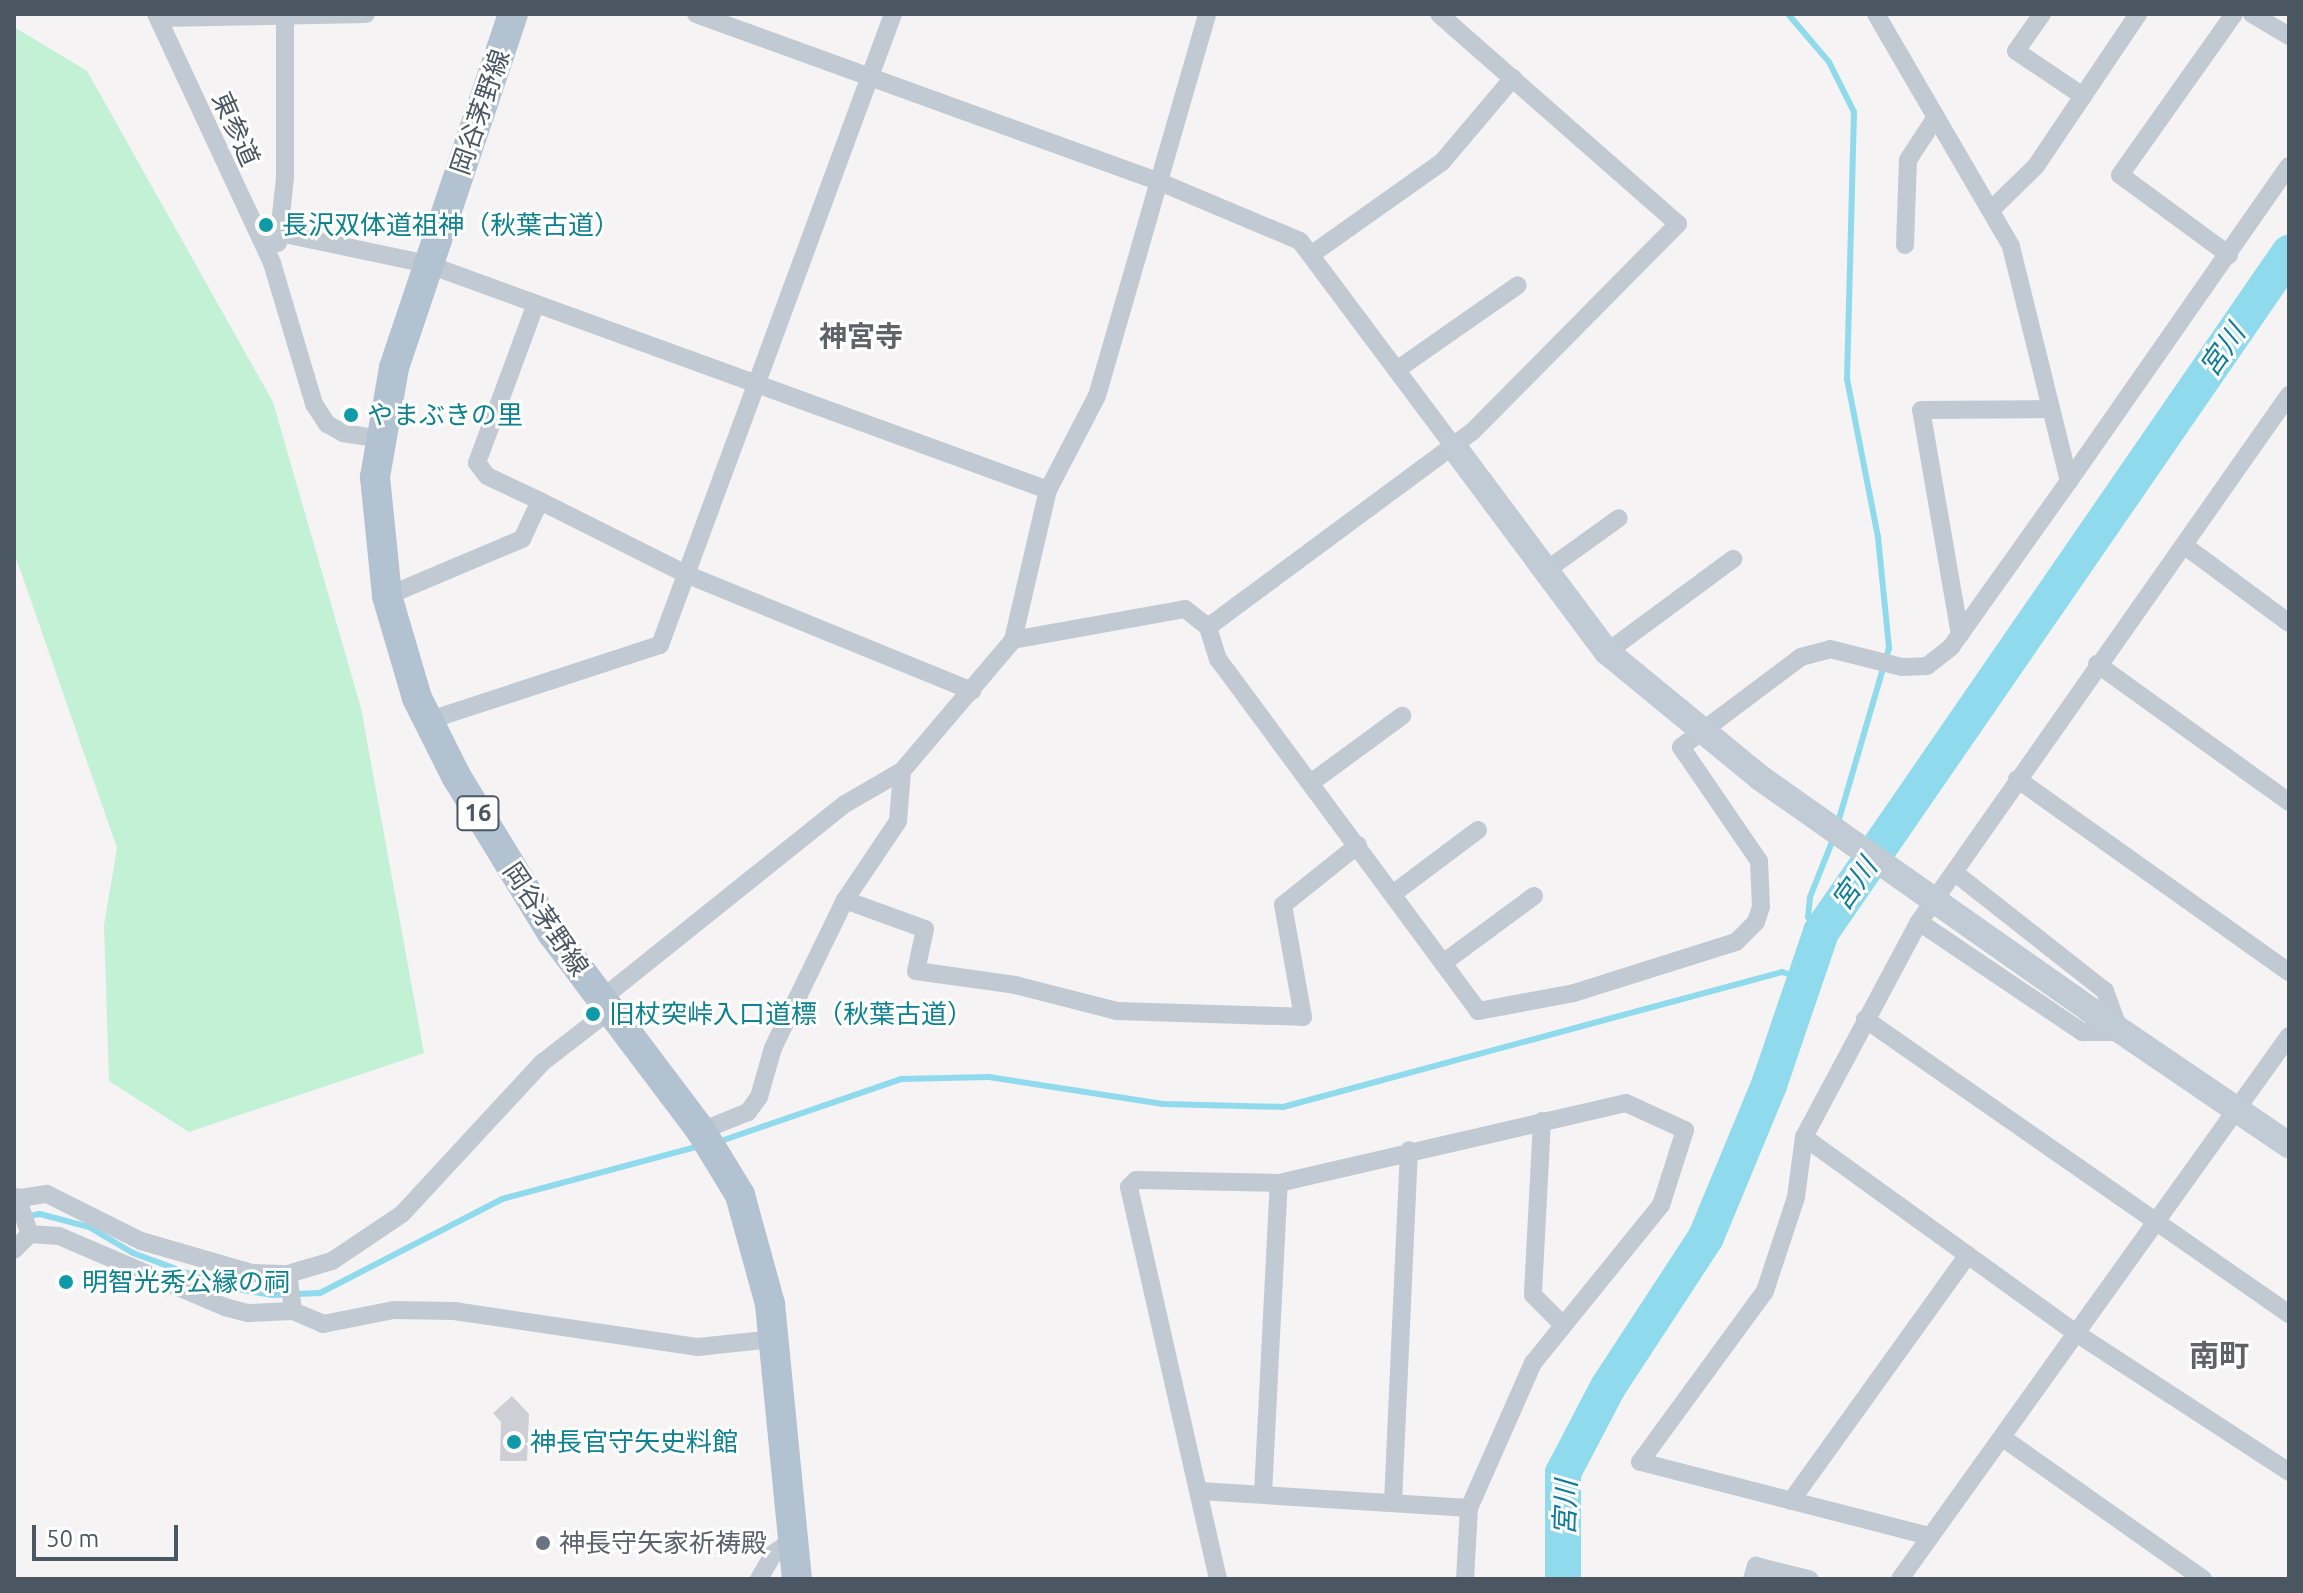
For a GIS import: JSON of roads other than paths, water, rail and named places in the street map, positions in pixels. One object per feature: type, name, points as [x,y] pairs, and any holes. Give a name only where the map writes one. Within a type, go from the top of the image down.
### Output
[{"type":"main road","name":"岡谷茅野線","points":[[513,14],[427,264],[379,439],[375,513],[387,596],[427,721],[544,921],[707,1140],[757,1243],[774,1339],[797,1579]]},
{"type":"street","points":[[157,16],[366,14]]},
{"type":"street","points":[[696,14],[1155,180],[1280,230],[1312,254],[1607,652],[1698,731],[1759,777],[2235,1112],[2289,1145]]},
{"type":"street","points":[[427,721],[660,645],[760,387],[893,14]]},
{"type":"street","points":[[29,1230],[59,1236],[225,1307],[248,1313],[292,1294],[332,1261],[383,1231],[543,1062],[605,1005],[845,804],[902,771],[1013,640],[1048,490],[1097,396],[1155,180],[1207,14]]},
{"type":"street","points":[[1208,627],[1454,447],[1678,224],[1439,14]]},
{"type":"street","points":[[2042,14],[2016,51],[2083,96]]},
{"type":"street","points":[[1991,210],[2036,166],[2138,14]]},
{"type":"street","points":[[2229,255],[2120,175],[2234,14]]},
{"type":"street","points":[[2252,14],[2289,36]]},
{"type":"street","points":[[1877,15],[2011,246],[2069,481]]},
{"type":"street","name":"東参道","points":[[157,16],[272,263],[314,404],[327,424],[343,433],[379,439]]},
{"type":"street","points":[[272,263],[280,233],[285,16]]},
{"type":"street","points":[[1312,254],[1442,162],[1513,78]]},
{"type":"street","points":[[1905,245],[1908,160],[1936,117]]},
{"type":"street","points":[[1013,640],[1185,609],[1208,627],[1218,659],[1394,893],[1478,1011],[1574,993],[1736,942],[1756,922],[1761,907],[1759,861],[1681,747],[1698,731],[1801,657],[1830,649],[1867,655],[1902,667],[1927,666],[1960,635],[2289,166]]},
{"type":"street","points":[[280,233],[427,264],[535,306],[1048,490]]},
{"type":"street","points":[[1398,369],[1518,285]]},
{"type":"street","points":[[535,306],[477,463],[487,476],[688,575],[972,691]]},
{"type":"street","points":[[1929,1536],[1640,1462],[1765,1291],[1796,1197],[1804,1137],[1919,922],[2097,664],[2185,546],[2289,395]]},
{"type":"street","points":[[1960,635],[1921,410],[2051,409]]},
{"type":"street","points":[[387,596],[522,539],[540,501]]},
{"type":"street","points":[[1548,569],[1619,518]]},
{"type":"street","points":[[2185,546],[2289,623]]},
{"type":"street","points":[[1607,652],[1733,559]]},
{"type":"street","points":[[2097,664],[2289,802]]},
{"type":"street","points":[[1312,782],[1402,716]]},
{"type":"street","points":[[707,1140],[748,1112],[759,1097],[773,1048],[845,900],[898,821],[902,771]]},
{"type":"street","points":[[2017,779],[2289,972]]},
{"type":"street","points":[[1394,893],[1478,830]]},
{"type":"street","points":[[845,900],[925,929],[916,971],[1015,985],[1117,1011],[1303,1017],[1283,905],[1358,845]]},
{"type":"street","points":[[1954,872],[2105,991],[2120,1032]]},
{"type":"street","points":[[1443,963],[1534,896]]},
{"type":"street","points":[[1919,922],[2082,1032],[2120,1032]]},
{"type":"street","points":[[1865,1019],[2155,1225],[2289,1314]]},
{"type":"street","points":[[1900,1579],[2079,1335],[2289,1036]]},
{"type":"street","points":[[1218,1579],[1129,1187],[1136,1180],[1279,1183],[1409,1150],[1626,1103],[1685,1130],[1661,1205],[1533,1363],[1469,1508],[1465,1579]]},
{"type":"street","points":[[1542,1121],[1533,1295],[1563,1325]]},
{"type":"street","points":[[1804,1137],[2079,1335],[2289,1472]]},
{"type":"street","points":[[1393,1502],[1409,1150]]},
{"type":"street","points":[[1263,1494],[1279,1183]]},
{"type":"street","points":[[29,1230],[17,1201],[47,1194],[141,1241],[252,1273],[292,1294],[323,1324],[394,1310],[454,1311],[698,1347],[774,1339]]},
{"type":"street","points":[[14,1250],[29,1230]]},
{"type":"street","points":[[1791,1501],[1968,1255]]},
{"type":"street","points":[[2003,1438],[2203,1579]]},
{"type":"street","points":[[1200,1491],[1469,1508]]},
{"type":"street","points":[[759,1579],[774,1553],[793,1540]]},
{"type":"street","points":[[1752,1579],[1756,1566],[1809,1579]]},
{"type":"waterway","points":[[1788,14],[1829,62],[1854,112],[1847,379],[1878,537],[1889,648],[1837,826]]},
{"type":"waterway","name":"宮川","points":[[1563,1579],[1563,1473],[1608,1387],[1706,1237],[1769,1085],[1821,932],[2289,253]]},
{"type":"waterway","points":[[1821,932],[1808,917],[1810,897],[1834,837]]},
{"type":"waterway","points":[[718,1142],[901,1079],[989,1077],[1163,1104],[1283,1107],[1782,972],[1801,978]]},
{"type":"waterway","points":[[14,1219],[40,1214],[89,1227],[133,1253],[225,1287],[272,1295],[320,1293],[502,1199],[700,1146]]},
{"type":"place","name":"長沢双体道祖神（秋葉古道）","points":[[266,225]]},
{"type":"place","name":"やまぶきの里","points":[[351,415]]},
{"type":"place","name":"旧杖突峠入口道標（秋葉古道）","points":[[593,1014]]},
{"type":"place","name":"明智光秀公縁の祠","points":[[66,1282]]},
{"type":"place","name":"神長官守矢史料館","points":[[514,1442]]},
{"type":"place","name":"神長守矢家祈祷殿","points":[[543,1543]]},
{"type":"district","name":"神宮寺","points":[[861,336]]},
{"type":"district","name":"南町","points":[[2219,1355]]}]
